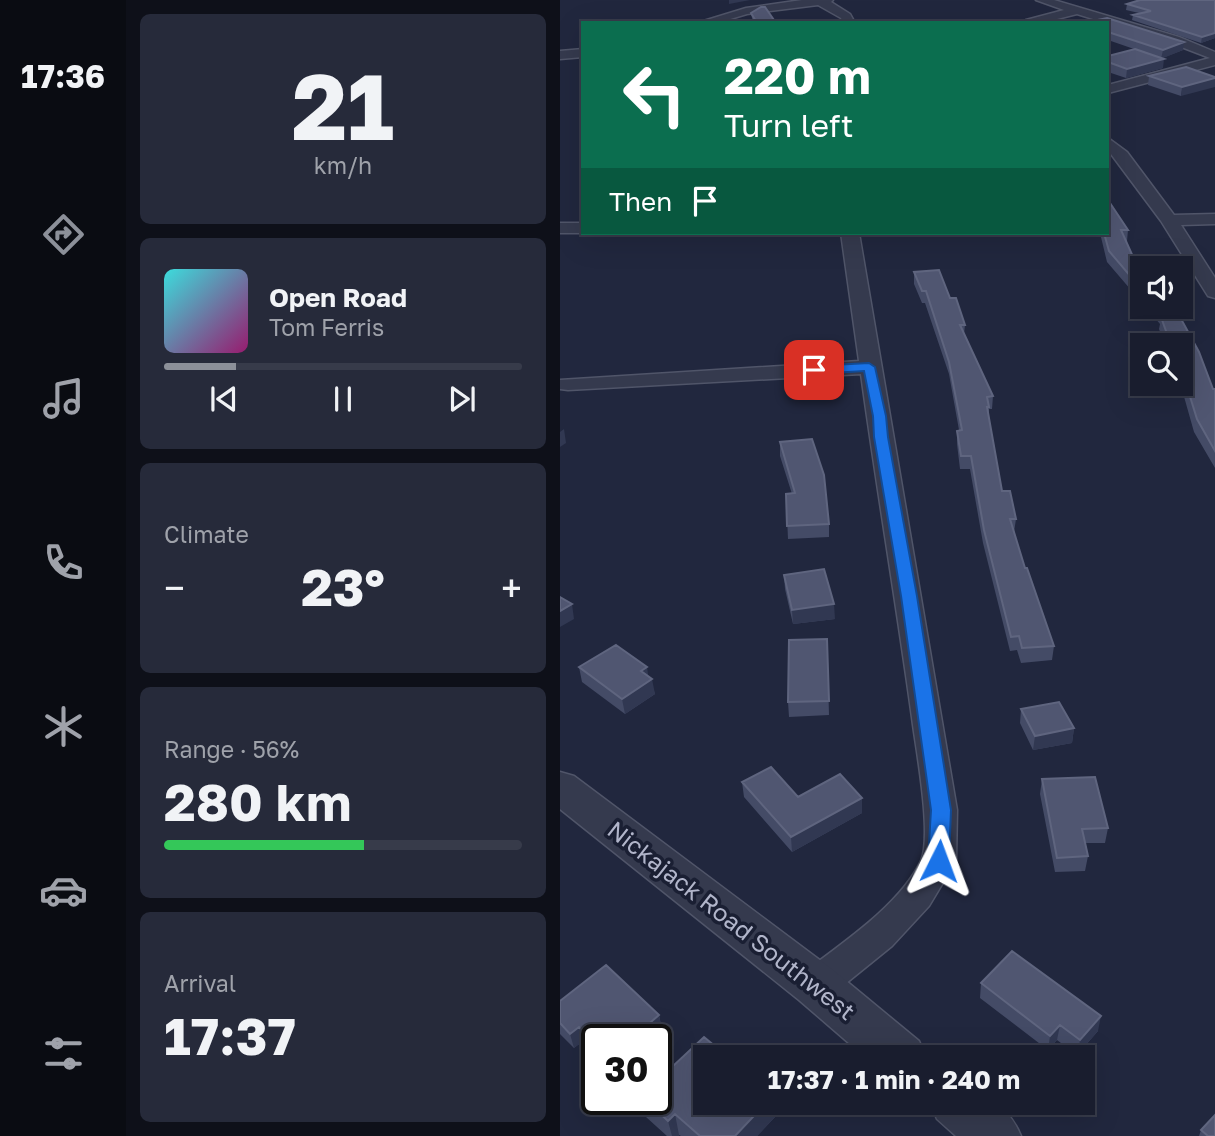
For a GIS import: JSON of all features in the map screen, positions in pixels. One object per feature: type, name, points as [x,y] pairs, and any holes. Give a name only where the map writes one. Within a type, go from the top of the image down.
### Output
[{"type":"street","points":[[710,21],[755,9],[827,0]]},
{"type":"street","points":[[1042,0],[1175,40],[1215,56]]},
{"type":"street","points":[[820,1],[846,16],[848,21]]},
{"type":"street","points":[[1034,21],[1077,10]]},
{"type":"street","points":[[560,55],[581,53]]},
{"type":"street","points":[[1109,89],[1215,61]]},
{"type":"street","points":[[1109,143],[1122,155],[1170,220],[1215,292]]},
{"type":"street","points":[[1170,220],[1215,219]]},
{"type":"street","points":[[560,228],[581,228]]},
{"type":"street","points":[[816,985],[880,935],[917,896],[939,861],[941,810],[850,235]]},
{"type":"street","points":[[568,384],[869,367]]},
{"type":"street","name":"Nickajack Road Southwest","points":[[560,787],[816,985],[887,1045]]},
{"type":"street","points":[[970,1115],[995,1136]]},
{"type":"building","points":[[1140,0],[1215,0],[1215,33],[1202,37],[1133,15],[1151,11],[1127,4]]},
{"type":"building","points":[[765,7],[775,21],[756,21],[751,13]]},
{"type":"building","points":[[1107,18],[1184,42],[1163,50],[1109,32],[1109,21],[1093,21]]},
{"type":"building","points":[[1135,49],[1164,59],[1127,69],[1109,62],[1109,56]]},
{"type":"building","points":[[1186,67],[1215,78],[1182,87],[1149,76]]},
{"type":"building","points":[[1109,202],[1128,230],[1121,230],[1133,256],[1130,256],[1130,276],[1109,251],[1105,235],[1109,235]]},
{"type":"building","points":[[939,270],[950,298],[956,298],[965,325],[960,325],[993,396],[987,397],[987,407],[1002,491],[1010,491],[1016,519],[1010,519],[1054,646],[1022,648],[1019,636],[1011,637],[984,530],[971,456],[961,456],[957,431],[962,430],[949,362],[926,291],[922,291],[914,272]]},
{"type":"building","points":[[1162,319],[1181,319],[1189,333],[1167,333]]},
{"type":"building","points":[[1193,341],[1215,389],[1215,451],[1197,419],[1190,396],[1193,396]]},
{"type":"building","points":[[812,439],[824,475],[829,524],[787,526],[786,494],[795,493],[780,442]]},
{"type":"building","points":[[824,569],[834,604],[792,610],[784,575]]},
{"type":"building","points":[[560,597],[572,604],[560,611]]},
{"type":"building","points":[[827,639],[829,701],[788,702],[789,640]]},
{"type":"building","points":[[616,645],[647,667],[641,671],[652,679],[622,699],[579,667]]},
{"type":"building","points":[[1059,702],[1074,728],[1035,736],[1021,709]]},
{"type":"building","points":[[771,767],[798,797],[840,774],[862,798],[791,837],[742,782]]},
{"type":"building","points":[[1095,777],[1108,828],[1082,829],[1088,856],[1057,858],[1042,779]]},
{"type":"building","points":[[1012,951],[1101,1016],[1080,1040],[1060,1025],[1050,1036],[981,983]]},
{"type":"building","points":[[606,965],[659,1015],[649,1024],[581,1024],[581,1029],[579,1027],[570,1034],[560,1023],[560,1001]]},
{"type":"building","points":[[704,1037],[714,1045],[695,1045]]},
{"type":"building","points":[[693,1047],[693,1115],[755,1115],[735,1136],[700,1136],[675,1114],[668,1121],[662,1115],[672,1115],[672,1067]]},
{"type":"building","points":[[1215,1115],[1215,1136],[1208,1136],[1201,1130]]},
{"type":"route","points":[[814,370],[869,367],[880,416],[881,437],[909,596],[941,810],[939,861]]}]
